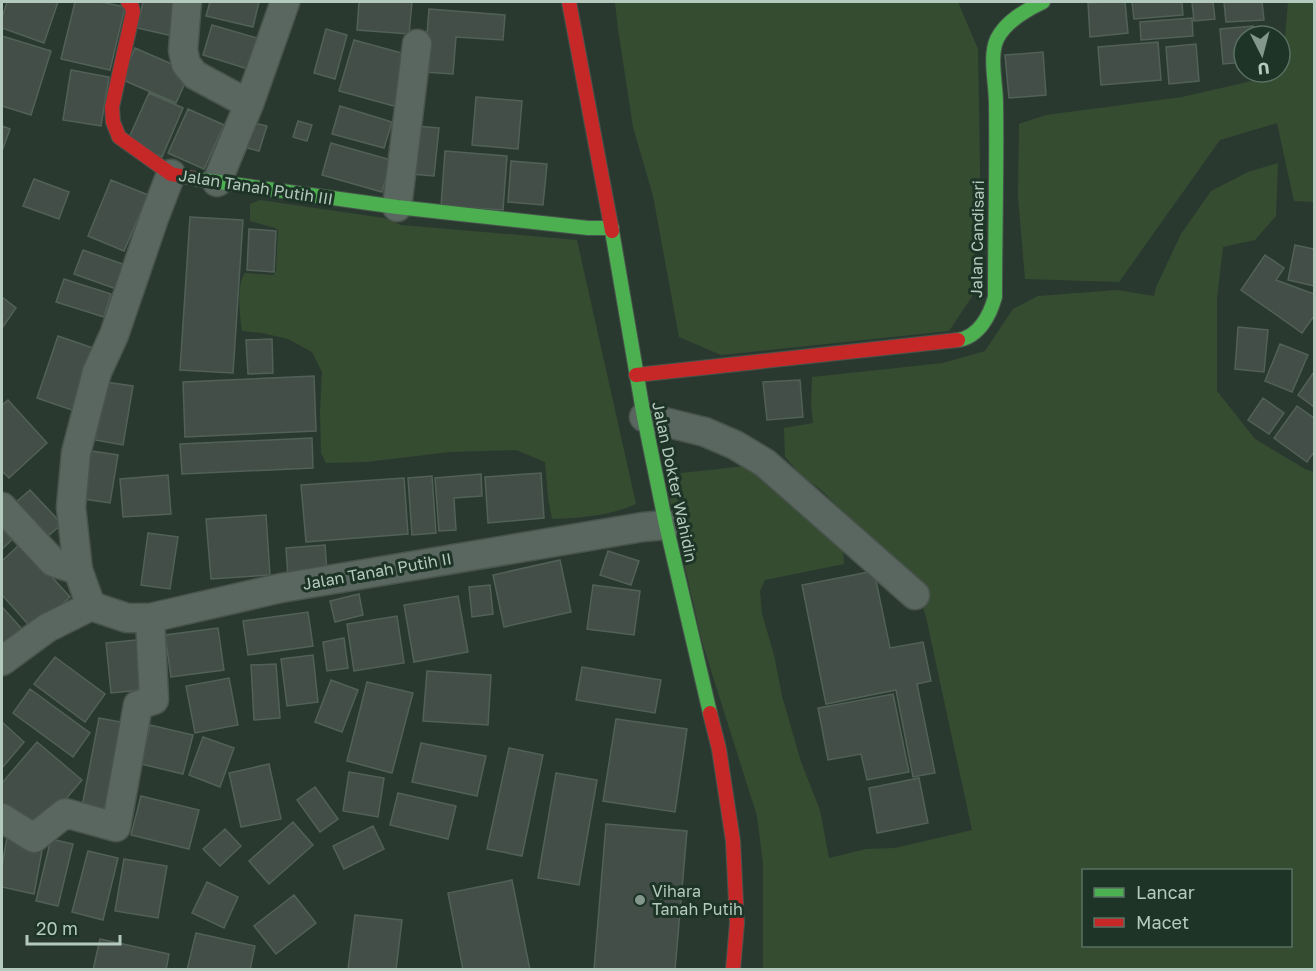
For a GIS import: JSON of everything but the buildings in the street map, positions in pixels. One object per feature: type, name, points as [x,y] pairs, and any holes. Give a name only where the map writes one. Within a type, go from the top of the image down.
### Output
[{"type":"main road","points":[[128,2],[133,12],[112,107],[113,122],[119,137],[171,174]]},
{"type":"main road","name":"Jalan Dokter Wahidin","points":[[569,2],[602,170],[644,417],[666,525],[719,749],[734,841],[737,923],[734,969]]},
{"type":"main road","name":"Jalan Candisari","points":[[636,375],[964,339],[981,327],[990,314],[995,297],[994,52],[996,40],[1006,26],[1030,7],[1043,2]]},
{"type":"main road","name":"Jalan Tanah Putih III","points":[[171,174],[397,207],[588,228],[612,228]]},
{"type":"street","points":[[187,2],[183,50],[186,64],[195,75],[249,104]]},
{"type":"street","points":[[217,182],[249,104],[285,2]]},
{"type":"street","points":[[397,207],[417,44]]},
{"type":"street","name":"Jalan Tanah Putih III","points":[[91,606],[78,570],[71,507],[76,453],[97,372],[114,335],[171,174]]},
{"type":"street","points":[[644,417],[705,432],[735,445],[765,463],[915,596]]},
{"type":"street","points":[[2,507],[53,562],[78,570]]},
{"type":"street","name":"Jalan Tanah Putih II","points":[[91,606],[127,618],[150,618],[281,588],[666,525]]},
{"type":"street","points":[[2,661],[47,628],[91,606]]},
{"type":"street","points":[[2,818],[34,838],[65,813],[116,827],[138,705],[154,700],[150,618]]},
{"type":"green space","points":[[615,2],[958,2],[978,49],[981,228],[975,292],[949,331],[721,355],[679,337],[653,196],[633,127]]},
{"type":"green space","points":[[1288,2],[1314,2],[1314,202],[1294,201],[1277,123],[1220,140],[1119,282],[1025,279],[1018,197],[1019,124],[1046,115],[1182,97],[1239,84],[1292,84],[1292,24],[1286,24]]},
{"type":"green space","points":[[1278,163],[1276,216],[1255,240],[1223,247],[1217,298],[1217,391],[1255,439],[1314,472],[1314,969],[763,969],[763,864],[757,816],[702,642],[668,492],[681,473],[746,466],[773,477],[843,549],[844,564],[765,580],[760,591],[762,614],[774,655],[782,696],[801,762],[820,810],[829,858],[866,849],[895,848],[972,830],[926,617],[913,575],[888,555],[820,489],[803,477],[785,457],[784,428],[813,423],[812,377],[943,363],[985,351],[1013,309],[1038,296],[1117,290],[1154,296],[1181,234],[1211,191],[1248,172]]},
{"type":"green space","points":[[260,200],[384,218],[401,225],[577,240],[636,504],[595,516],[552,519],[545,462],[516,450],[450,452],[366,462],[326,463],[321,453],[322,372],[312,352],[288,339],[242,331],[240,285],[242,278],[245,273],[273,275],[276,271],[278,230],[250,221],[250,204]]},
{"type":"traffic: fast","points":[[958,340],[978,330],[987,318],[995,297],[996,95],[993,62],[995,46],[997,39],[1011,21],[1043,2]]},
{"type":"traffic: fast","points":[[197,179],[397,207],[588,228],[612,228]]},
{"type":"traffic: fast","points":[[612,231],[644,417],[666,525],[710,713]]},
{"type":"traffic: jam","points":[[128,2],[133,12],[112,107],[113,122],[119,137],[171,174],[197,179]]},
{"type":"traffic: jam","points":[[569,2],[612,231]]},
{"type":"traffic: jam","points":[[636,375],[958,340]]},
{"type":"traffic: jam","points":[[710,713],[719,749],[733,841],[737,923],[733,970]]},
{"type":"place","name":"Vihara Tanah Putih","points":[[640,900]]}]
